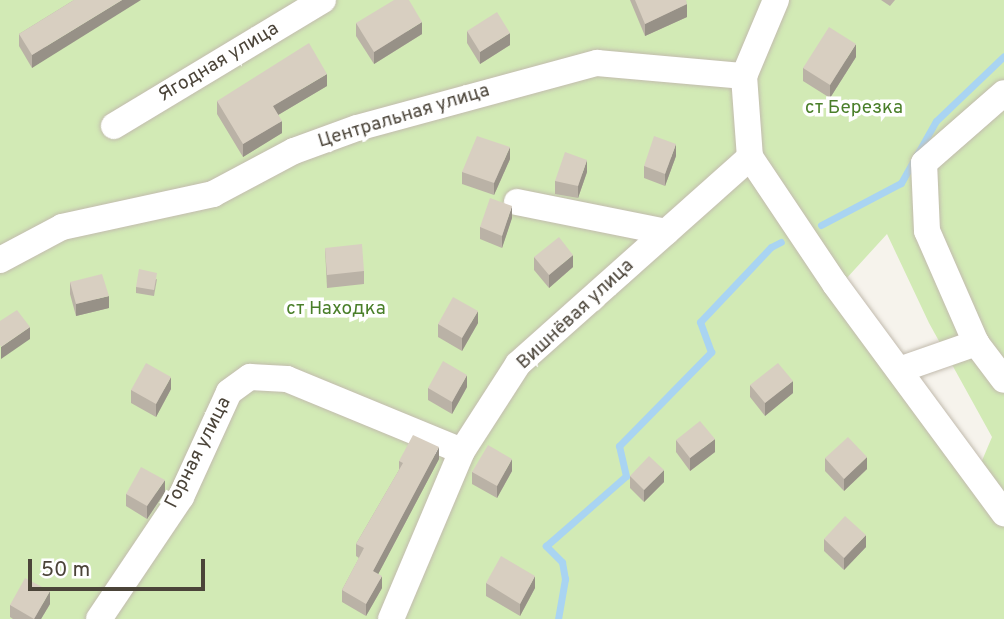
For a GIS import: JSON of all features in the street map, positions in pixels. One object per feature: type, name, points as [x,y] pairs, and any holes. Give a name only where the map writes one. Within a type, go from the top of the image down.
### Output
[{"type":"street","name":"Ягодная улица","points":[[114,126],[323,0]]},
{"type":"street","points":[[776,0],[744,76],[750,157],[899,370],[1004,513]]},
{"type":"street","name":"Центральная улица","points":[[0,260],[62,227],[213,194],[294,151],[358,128],[597,63],[744,76]]},
{"type":"street","points":[[1004,93],[924,163],[927,231],[976,343],[1004,380]]},
{"type":"street","name":"Вишнёвая улица","points":[[391,619],[463,451],[518,364],[750,157]]},
{"type":"street","points":[[517,202],[666,232]]},
{"type":"street","points":[[899,370],[976,343]]},
{"type":"street","name":"Горная улица","points":[[99,619],[181,497],[229,392],[250,377],[287,379],[463,451]]},
{"type":"green space","name":"ст Находка","points":[[0,0],[1004,0],[1004,619],[0,619]],"holes":[[[887,234],[929,323],[992,437],[981,463],[845,280]]]},
{"type":"building","points":[[74,0],[122,0],[32,55],[19,34]]},
{"type":"building","points":[[394,0],[409,0],[422,22],[374,52],[356,23]]},
{"type":"building","points":[[635,0],[686,0],[687,4],[645,24]]},
{"type":"building","points":[[497,12],[510,33],[480,52],[467,31]]},
{"type":"building","points":[[829,27],[856,44],[830,85],[803,68]]},
{"type":"building","points":[[309,43],[327,74],[273,106],[282,121],[243,144],[217,101]]},
{"type":"building","points":[[477,136],[510,147],[494,183],[462,172]]},
{"type":"building","points":[[654,136],[676,144],[665,174],[644,166]]},
{"type":"building","points":[[565,152],[587,160],[578,186],[555,181]]},
{"type":"building","points":[[490,198],[512,206],[502,236],[480,227]]},
{"type":"building","points":[[559,237],[573,255],[549,275],[534,257]]},
{"type":"building","points":[[362,244],[364,271],[327,275],[325,248]]},
{"type":"building","points":[[139,269],[157,273],[154,290],[136,287]]},
{"type":"building","points":[[102,274],[109,296],[76,304],[70,282]]},
{"type":"building","points":[[453,297],[478,311],[462,338],[438,324]]},
{"type":"building","points":[[17,310],[30,327],[1,347],[0,321]]},
{"type":"building","points":[[443,361],[467,375],[452,402],[428,388]]},
{"type":"building","points":[[146,363],[171,377],[156,404],[131,390]]},
{"type":"building","points":[[778,363],[793,381],[765,403],[750,385]]},
{"type":"building","points":[[700,421],[715,439],[690,458],[676,440]]},
{"type":"building","points":[[413,435],[439,447],[373,571],[382,576],[366,604],[342,590],[364,548],[356,544],[403,463],[399,461]]},
{"type":"building","points":[[848,437],[867,457],[844,479],[825,458]]},
{"type":"building","points":[[488,445],[512,459],[497,486],[472,472]]},
{"type":"building","points":[[649,456],[664,470],[644,490],[630,476]]},
{"type":"building","points":[[141,467],[165,480],[147,506],[126,494]]},
{"type":"building","points":[[845,516],[866,535],[844,558],[824,539]]},
{"type":"building","points":[[501,556],[535,576],[520,604],[486,583]]},
{"type":"building","points":[[25,578],[50,591],[34,619],[10,605]]},
{"type":"waterway","points":[[821,225],[901,183],[936,121],[1004,56]]},
{"type":"waterway","points":[[558,619],[565,579],[562,562],[546,546],[626,476],[619,446],[711,352],[700,322],[771,247],[781,242]]},
{"type":"park label","name":"ст Березка","points":[[854,109]]}]
